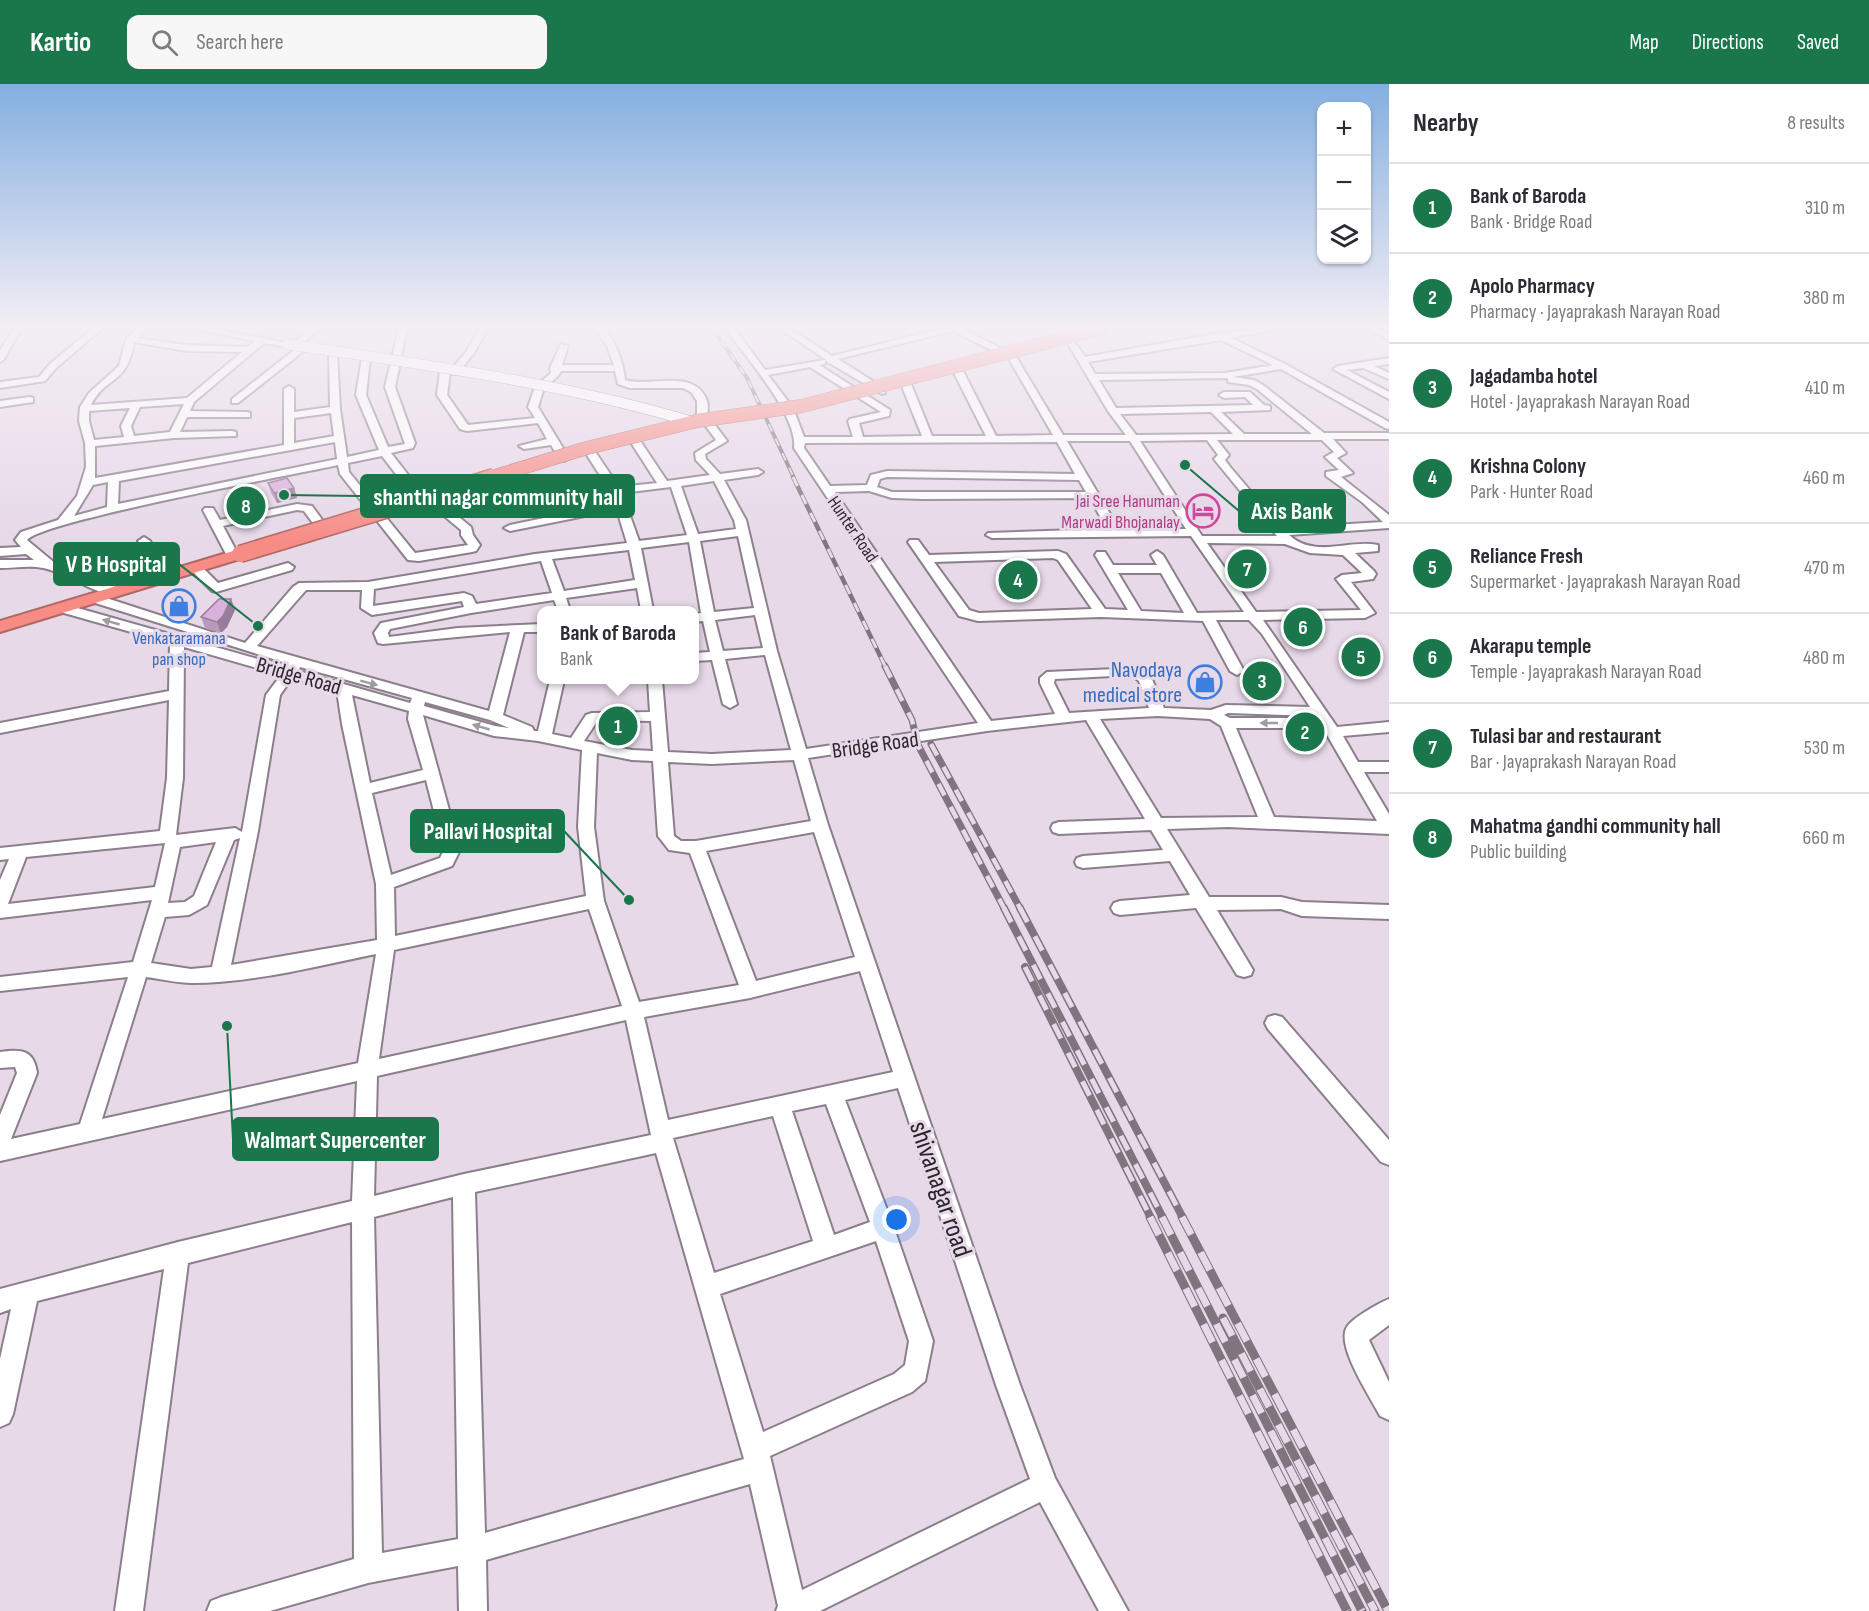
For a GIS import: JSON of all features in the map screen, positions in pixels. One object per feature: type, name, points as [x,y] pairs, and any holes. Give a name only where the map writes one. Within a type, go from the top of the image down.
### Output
[{"type":"highway","points":[[0,627],[587,448],[694,424],[831,399]]},
{"type":"street","points":[[62,522],[78,506],[91,482],[90,443],[83,419],[89,399]]},
{"type":"street","points":[[289,399],[289,448]]},
{"type":"street","points":[[335,399],[344,472],[412,557],[474,547],[467,535],[467,529],[441,506],[433,501],[423,502]]},
{"type":"street","points":[[364,399],[385,451],[423,502]]},
{"type":"street","points":[[24,545],[29,532],[112,509],[409,446],[410,443],[394,399]]},
{"type":"street","points":[[444,399],[464,427],[471,429],[541,420]]},
{"type":"street","points":[[536,399],[533,407],[564,459]]},
{"type":"street","points":[[586,399],[694,424]]},
{"type":"street","points":[[605,399],[638,406],[694,424]]},
{"type":"street","points":[[215,561],[250,555],[564,459],[588,449],[702,422],[701,399]]},
{"type":"street","name":"Hunter Road","points":[[780,399],[790,413],[800,440],[799,448],[987,726]]},
{"type":"street","points":[[790,413],[848,399]]},
{"type":"street","points":[[867,399],[886,412],[884,427]]},
{"type":"street","points":[[912,399],[928,439]]},
{"type":"street","points":[[973,399],[993,439]]},
{"type":"street","points":[[1037,399],[1115,532]]},
{"type":"street","points":[[1106,399],[1196,536],[1252,615],[1267,632],[1354,766],[1389,828]]},
{"type":"street","points":[[1252,399],[1261,408]]},
{"type":"street","points":[[1275,399],[1341,453],[1330,457],[1348,473],[1330,474],[1366,500],[1389,523]]},
{"type":"street","points":[[1341,399],[1389,426]]},
{"type":"street","points":[[0,404],[30,400]]},
{"type":"street","points":[[85,408],[190,401]]},
{"type":"street","points":[[174,435],[190,401]]},
{"type":"street","points":[[129,438],[126,426],[136,405]]},
{"type":"street","points":[[1113,411],[1285,407]]},
{"type":"street","points":[[289,416],[335,409]]},
{"type":"street","points":[[1214,410],[1243,439]]},
{"type":"street","points":[[182,414],[248,415]]},
{"type":"street","points":[[859,439],[853,421],[928,439],[1243,439],[1389,436]]},
{"type":"street","name":"shivanagar road","points":[[694,424],[722,441],[700,453],[700,458],[717,477],[740,520],[770,651],[798,755],[1008,1385],[1045,1485],[1114,1611]]},
{"type":"street","points":[[800,440],[859,439],[884,427]]},
{"type":"street","points":[[90,443],[174,435],[232,434]]},
{"type":"street","points":[[91,482],[338,438]]},
{"type":"street","points":[[633,438],[669,484],[694,538],[701,617],[718,655],[730,704]]},
{"type":"street","points":[[1210,438],[1224,455],[1219,459],[1227,470],[1282,536],[1307,549],[1346,551],[1374,548]]},
{"type":"street","points":[[524,446],[554,441]]},
{"type":"street","points":[[588,449],[617,497],[635,546],[647,606]]},
{"type":"street","points":[[510,528],[595,511],[617,497],[669,484],[758,472]]},
{"type":"street","points":[[871,488],[875,477],[887,474],[1083,477]]},
{"type":"street","points":[[500,478],[532,510]]},
{"type":"street","points":[[112,509],[114,479]]},
{"type":"street","points":[[517,493],[608,479]]},
{"type":"street","points":[[826,489],[871,488],[892,495],[923,496],[1092,495]]},
{"type":"street","points":[[216,524],[297,507],[308,508],[325,532]]},
{"type":"street","points":[[209,510],[237,555]]},
{"type":"street","points":[[992,535],[1115,532],[1196,536],[1282,536],[1389,523]]},
{"type":"street","points":[[248,648],[297,590],[303,586],[368,586],[546,558],[743,532]]},
{"type":"street","points":[[144,541],[164,576]]},
{"type":"street","points":[[0,542],[24,545],[45,564],[67,575],[115,591]]},
{"type":"street","points":[[914,542],[964,613],[971,616],[1101,613],[1311,616],[1369,613],[1342,579],[1370,574],[1346,551]]},
{"type":"street","points":[[0,552],[24,545]]},
{"type":"street","points":[[927,560],[1054,554],[1062,557],[1101,613]]},
{"type":"street","points":[[1101,555],[1137,615]]},
{"type":"street","points":[[1157,555],[1193,616]]},
{"type":"street","points":[[546,558],[563,606]]},
{"type":"street","points":[[0,564],[45,564]]},
{"type":"street","points":[[195,567],[216,588],[288,567]]},
{"type":"street","points":[[1110,569],[1165,569]]},
{"type":"street","points":[[537,628],[458,632],[390,641],[383,640],[382,629],[386,626],[471,609],[642,583]]},
{"type":"street","points":[[368,586],[366,608],[372,611],[460,597],[468,599],[471,609]]},
{"type":"street","name":"Bridge Road","points":[[93,598],[248,648],[344,688],[495,717],[541,736],[582,747],[632,755],[712,759],[798,755],[987,726],[1090,715],[1158,712],[1212,715]]},
{"type":"street","name":"Bridge Road","points":[[62,608],[177,640],[293,667],[417,703],[494,730],[541,736]]},
{"type":"street","points":[[701,617],[760,610]]},
{"type":"street","points":[[1207,616],[1238,671]]},
{"type":"street","points":[[495,717],[518,628]]},
{"type":"street","points":[[88,1132],[163,892],[171,839],[177,640]]},
{"type":"street","points":[[699,657],[770,651]]},
{"type":"street","points":[[220,974],[250,831],[273,695],[293,667]]},
{"type":"street","points":[[1064,718],[1047,683],[1047,678],[1052,675],[1134,670],[1145,680],[1158,712]]},
{"type":"street","points":[[541,736],[556,684]]},
{"type":"street","points":[[655,684],[666,836],[669,841],[680,848],[696,848],[820,825]]},
{"type":"street","points":[[344,688],[349,724],[385,884],[386,945],[367,1070],[363,1209],[368,1569]]},
{"type":"street","points":[[0,728],[177,694]]},
{"type":"street","points":[[385,884],[446,862],[451,856],[452,850],[432,773],[415,720],[417,703]]},
{"type":"street","points":[[1212,715],[1226,710],[1389,727]]},
{"type":"street","points":[[1090,715],[1244,970]]},
{"type":"street","points":[[1212,715],[1227,723],[1326,722]]},
{"type":"street","points":[[659,717],[597,716],[591,718],[582,747],[586,827],[595,901],[633,1011],[661,1137],[757,1459],[792,1611],[1045,1485]]},
{"type":"street","points":[[1227,723],[1268,822]]},
{"type":"street","points":[[1354,766],[1389,766]]},
{"type":"street","points":[[365,790],[432,773]]},
{"type":"street","points":[[1059,828],[1268,822],[1389,828]]},
{"type":"street","points":[[0,854],[227,836],[250,831]]},
{"type":"street","points":[[158,911],[189,908],[201,900],[227,836]]},
{"type":"street","points":[[696,848],[750,990]]},
{"type":"street","points":[[0,902],[20,851]]},
{"type":"street","points":[[1083,862],[1174,855]]},
{"type":"street","points":[[0,911],[163,892]]},
{"type":"street","points":[[0,984],[140,969],[191,976],[220,974],[386,945],[595,901]]},
{"type":"street","points":[[1120,909],[1202,902],[1281,903],[1302,909],[1389,912]]},
{"type":"street","points":[[0,1151],[633,1011],[750,990],[866,962]]},
{"type":"street","points":[[1275,1023],[1389,1155]]},
{"type":"street","points":[[0,1060],[17,1058],[26,1063],[27,1073],[0,1141]]},
{"type":"street","points":[[0,1301],[27,1292],[178,1254],[661,1137],[779,1104],[904,1078]]},
{"type":"street","points":[[221,1611],[368,1569],[472,1550],[757,1459],[903,1383],[916,1372],[921,1341],[883,1228],[832,1092]]},
{"type":"street","points":[[779,1104],[827,1248]]},
{"type":"street","points":[[464,1184],[473,1611]]},
{"type":"street","points":[[707,1287],[883,1228]]},
{"type":"street","points":[[129,1611],[178,1254]]},
{"type":"street","points":[[0,1414],[27,1292]]},
{"type":"street","points":[[1389,1311],[1356,1334],[1357,1347],[1389,1407]]},
{"type":"building","points":[[287,478],[294,488],[274,493],[268,483]]},
{"type":"building","points":[[219,599],[231,599],[223,616],[217,622],[201,617]]},
{"type":"railway","points":[[757,399],[794,478]]},
{"type":"railway","points":[[793,477],[886,668]]},
{"type":"railway","points":[[886,668],[912,720],[918,745],[1005,910]]},
{"type":"railway","points":[[931,744],[1021,910]]},
{"type":"railway","points":[[1004,908],[1163,1218]]},
{"type":"railway","points":[[1020,908],[1183,1218]]},
{"type":"railway","points":[[1025,967],[1151,1218]]},
{"type":"railway","points":[[1150,1217],[1347,1611]]},
{"type":"railway","points":[[1162,1217],[1362,1611]]},
{"type":"railway","points":[[1182,1217],[1388,1611]]},
{"type":"railway","points":[[1223,1318],[1375,1611]]},
{"type":"place","name":"Axis Bank","points":[[1185,465]]},
{"type":"place","name":"shanthi nagar community hall","points":[[284,495]]},
{"type":"place","name":"Mahatma gandhi community hall","points":[[246,506]]},
{"type":"place","name":"Jai Sree Hanuman Marwadi Bhojanalay","points":[[1203,511]]},
{"type":"place","name":"Tulasi bar and restaurant","points":[[1247,569]]},
{"type":"place","name":"Krishna Colony","points":[[1018,580]]},
{"type":"place","name":"Venkataramana pan shop","points":[[179,606]]},
{"type":"place","name":"V B Hospital","points":[[258,626]]},
{"type":"place","name":"Akarapu temple","points":[[1303,627]]},
{"type":"place","name":"Reliance Fresh","points":[[1361,657]]},
{"type":"place","name":"Jagadamba hotel","points":[[1262,681]]},
{"type":"place","name":"Navodaya medical store","points":[[1205,682]]},
{"type":"place","name":"Bank of Baroda","points":[[618,726]]},
{"type":"place","name":"Apolo Pharmacy","points":[[1305,732]]},
{"type":"place","name":"Pallavi Hospital","points":[[629,900]]},
{"type":"place","name":"Walmart Supercenter","points":[[227,1026]]}]
